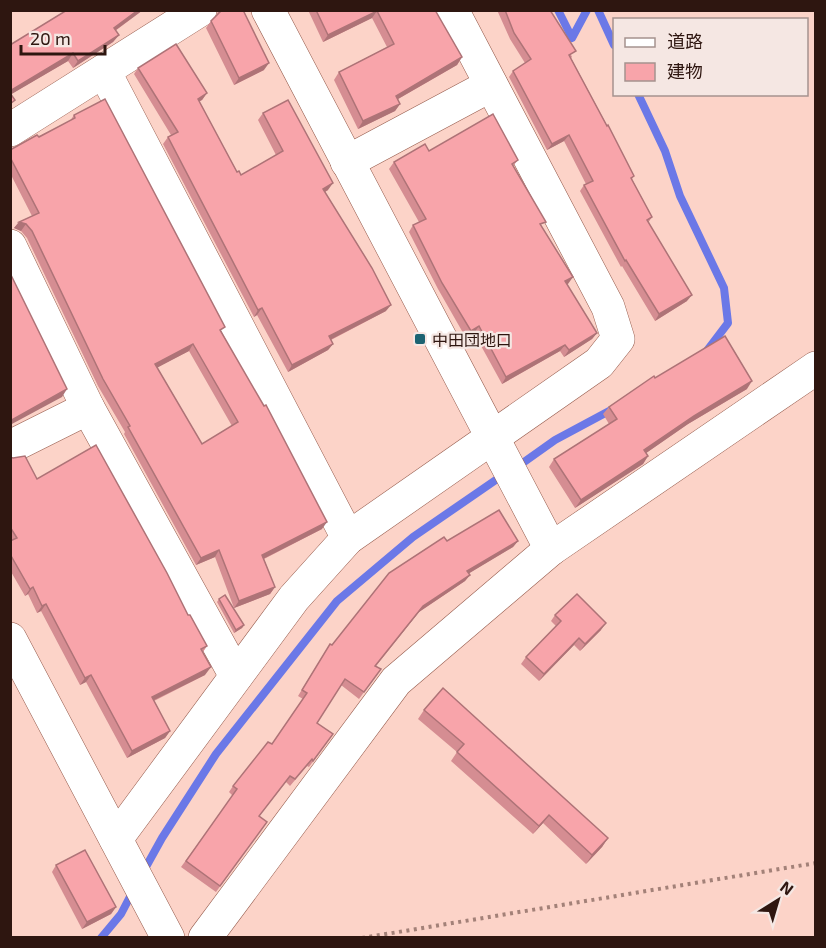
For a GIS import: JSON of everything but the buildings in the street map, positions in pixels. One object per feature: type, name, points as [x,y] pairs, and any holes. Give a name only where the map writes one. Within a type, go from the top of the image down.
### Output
[{"type":"street","points":[[10,130],[200,10]]},
{"type":"street","points":[[268,10],[551,549]]},
{"type":"street","points":[[116,839],[294,598],[348,538],[598,363],[618,339],[608,307],[453,10]]},
{"type":"street","points":[[104,71],[348,538]]},
{"type":"street","points":[[347,162],[491,85]]},
{"type":"street","points":[[10,246],[88,408],[236,676]]},
{"type":"street","points":[[205,938],[396,681],[551,549],[816,368]]},
{"type":"street","points":[[10,447],[88,408]]},
{"type":"street","points":[[10,639],[168,938]]},
{"type":"path","points":[[362,938],[816,863]]},
{"type":"waterway","points":[[558,10],[572,38],[587,10]]},
{"type":"waterway","points":[[598,10],[613,43]]},
{"type":"waterway","points":[[639,96],[665,151],[680,196],[724,288],[728,323],[706,352]]},
{"type":"waterway","points":[[517,467],[555,440],[611,410]]},
{"type":"waterway","points":[[142,874],[162,838],[216,754],[337,601],[413,537],[503,475]]},
{"type":"waterway","points":[[101,938],[121,914],[133,891]]},
{"type":"place","name":"中田団地口","points":[[420,339]]}]
